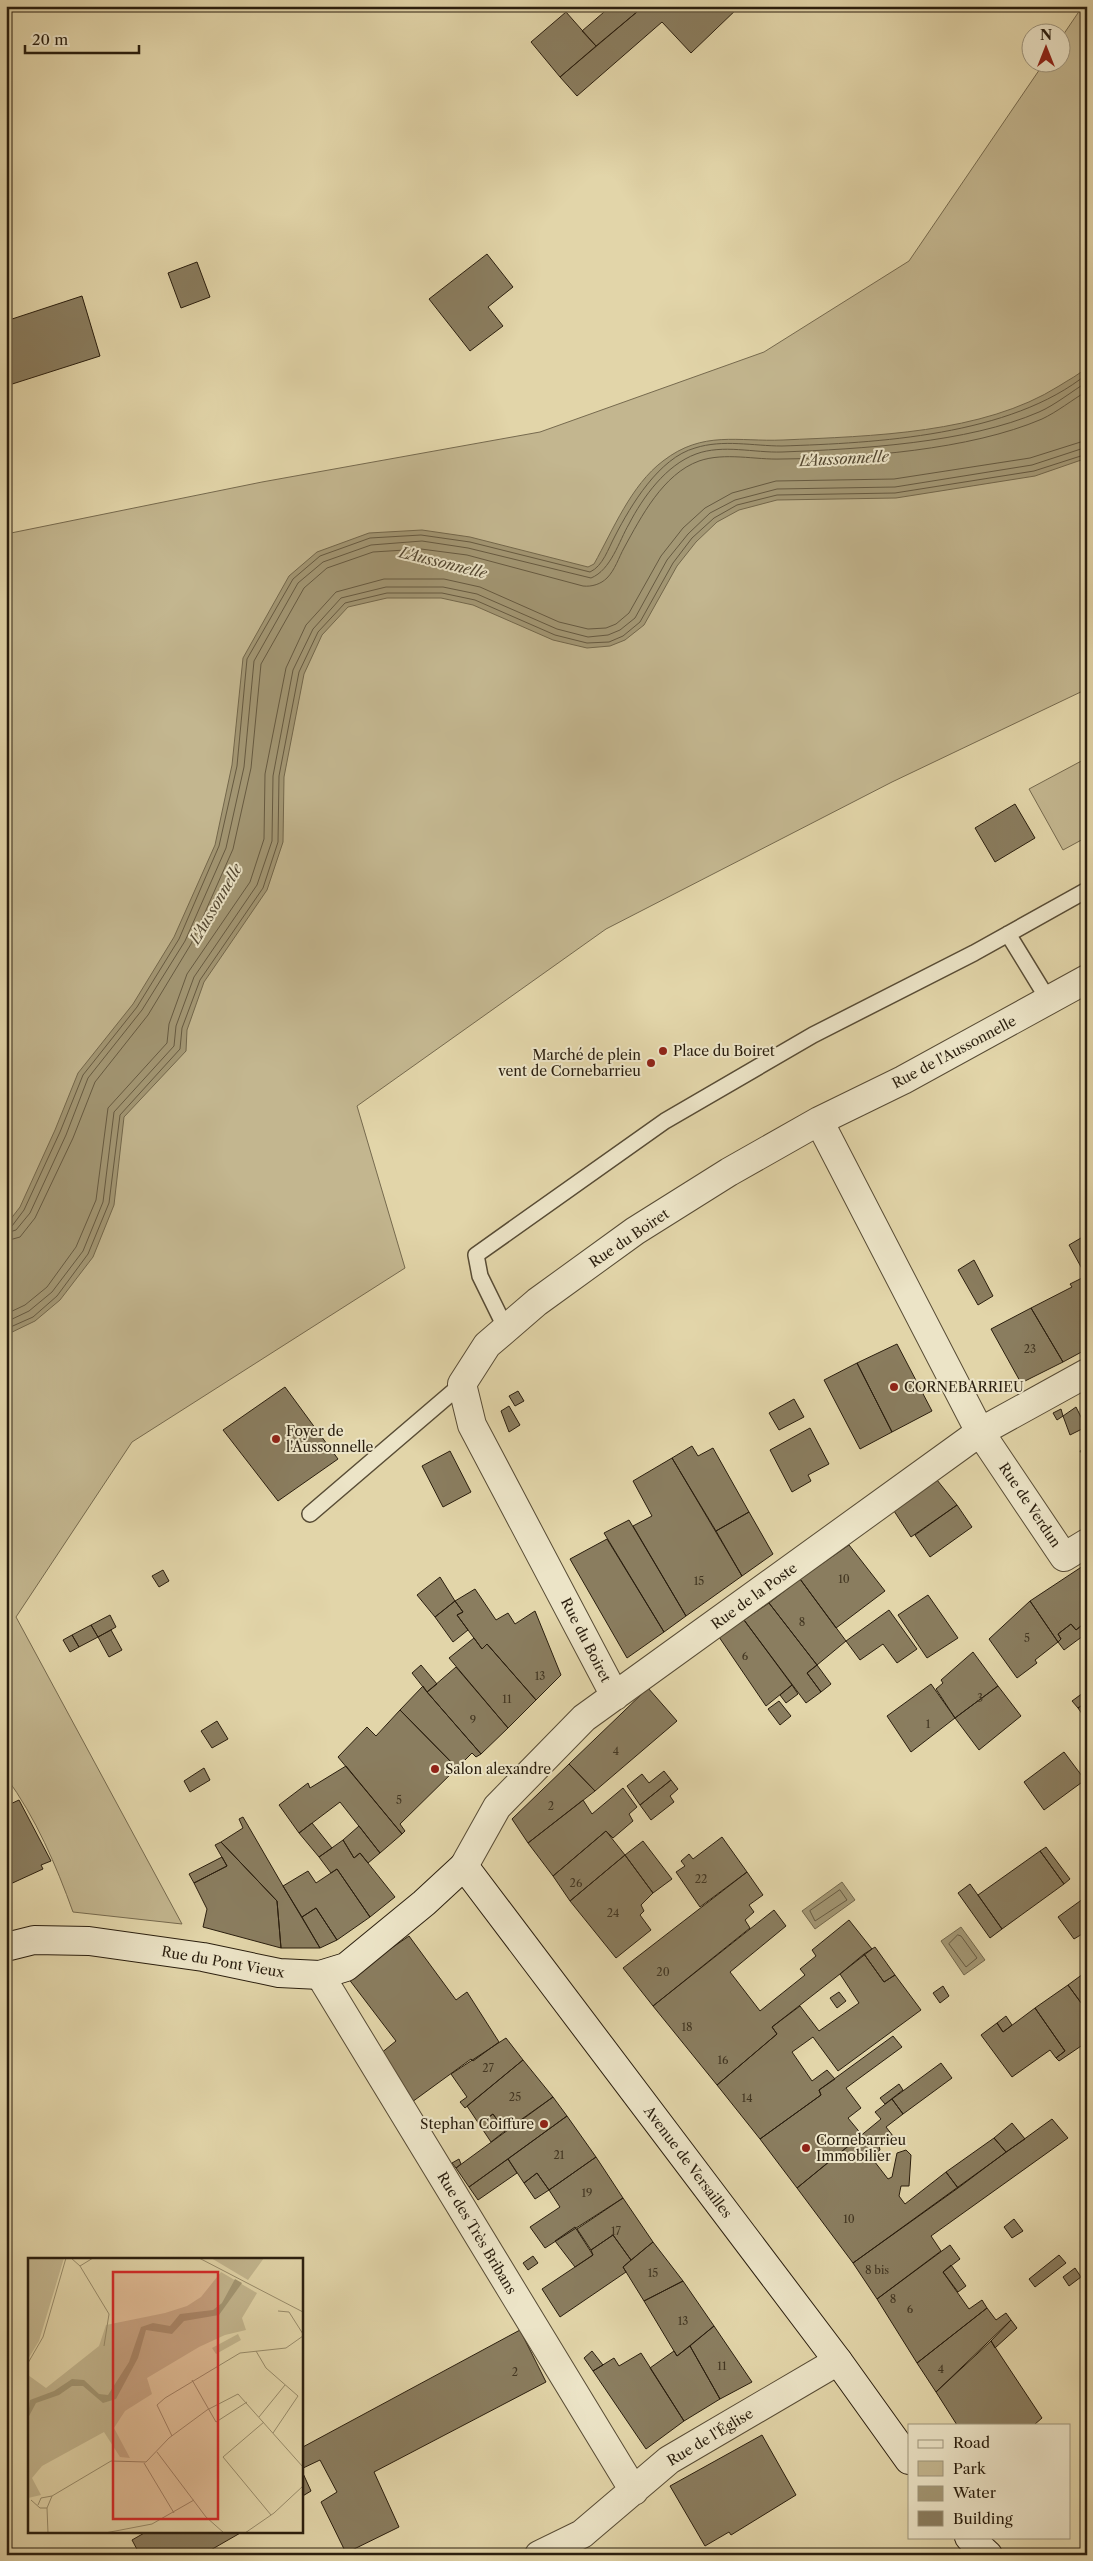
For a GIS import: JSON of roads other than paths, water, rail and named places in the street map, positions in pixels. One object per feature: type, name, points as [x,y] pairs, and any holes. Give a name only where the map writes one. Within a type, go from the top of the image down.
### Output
[{"type":"street","name":"Rue de l'Aussonnelle","points":[[819,1122],[903,1080],[1049,1002],[1087,979]]},
{"type":"street","name":"Rue du Boiret","points":[[615,1696],[472,1425],[462,1384],[486,1345],[538,1302],[635,1231],[729,1172],[819,1122]]},
{"type":"street","points":[[819,1122],[980,1432]]},
{"type":"street","name":"Rue de la Poste","points":[[464,1866],[497,1807],[584,1718],[980,1432],[1087,1373]]},
{"type":"street","name":"Rue de Verdun","points":[[980,1432],[1064,1557],[1087,1543]]},
{"type":"street","name":"Rue du Pont Vieux","points":[[6,1947],[34,1940],[89,1941],[203,1957],[279,1973],[320,1975],[346,1966],[424,1903],[464,1866]]},
{"type":"street","name":"Avenue de Versailles","points":[[464,1866],[838,2361],[908,2459]]},
{"type":"street","name":"Rue des Très Bribans","points":[[320,1975],[634,2491]]},
{"type":"street","name":"Rue de l'Église","points":[[539,2555],[582,2534],[669,2460],[838,2361]]},
{"type":"street","points":[[970,2538],[988,2555]]},
{"type":"lane","points":[[506,1329],[480,1276],[476,1255],[665,1121],[813,1035],[1008,934],[1087,890]]},
{"type":"lane","points":[[1008,934],[1049,1002]]},
{"type":"lane","points":[[310,1514],[462,1384]]},
{"type":"water","name":"L'Aussonnelle","points":[[1087,367],[1087,458],[1035,476],[896,498],[777,500],[739,510],[717,522],[696,542],[677,566],[644,625],[625,640],[610,646],[587,648],[553,640],[473,605],[441,598],[387,598],[348,607],[322,635],[304,674],[284,777],[283,842],[267,890],[204,982],[187,1030],[186,1051],[124,1117],[114,1205],[93,1257],[60,1300],[35,1321],[6,1335],[6,1225],[20,1207],[55,1130],[78,1073],[133,1004],[174,937],[215,845],[232,765],[243,658],[289,576],[317,552],[369,533],[422,530],[470,537],[588,567],[594,564],[641,482],[663,461],[678,451],[692,445],[721,440],[853,437],[926,430],[996,414],[1029,402],[1059,386]]},
{"type":"water","points":[[842,1882],[855,1900],[815,1929],[802,1911]]},
{"type":"water","points":[[961,1927],[985,1960],[964,1975],[941,1941]]},
{"type":"place","name":"Place du Boiret","points":[[663,1051]]},
{"type":"place","name":"Marché de plein vent de Cornebarrieu","points":[[651,1063]]},
{"type":"place","name":"CORNEBARRIEU","points":[[894,1387]]},
{"type":"place","name":"Foyer de l'Aussonnelle","points":[[276,1439]]},
{"type":"place","name":"Salon alexandre","points":[[435,1769]]},
{"type":"place","name":"Stephan Coiffure","points":[[544,2124]]},
{"type":"place","name":"Cornebarrieu Immobilier","points":[[806,2148]]}]
